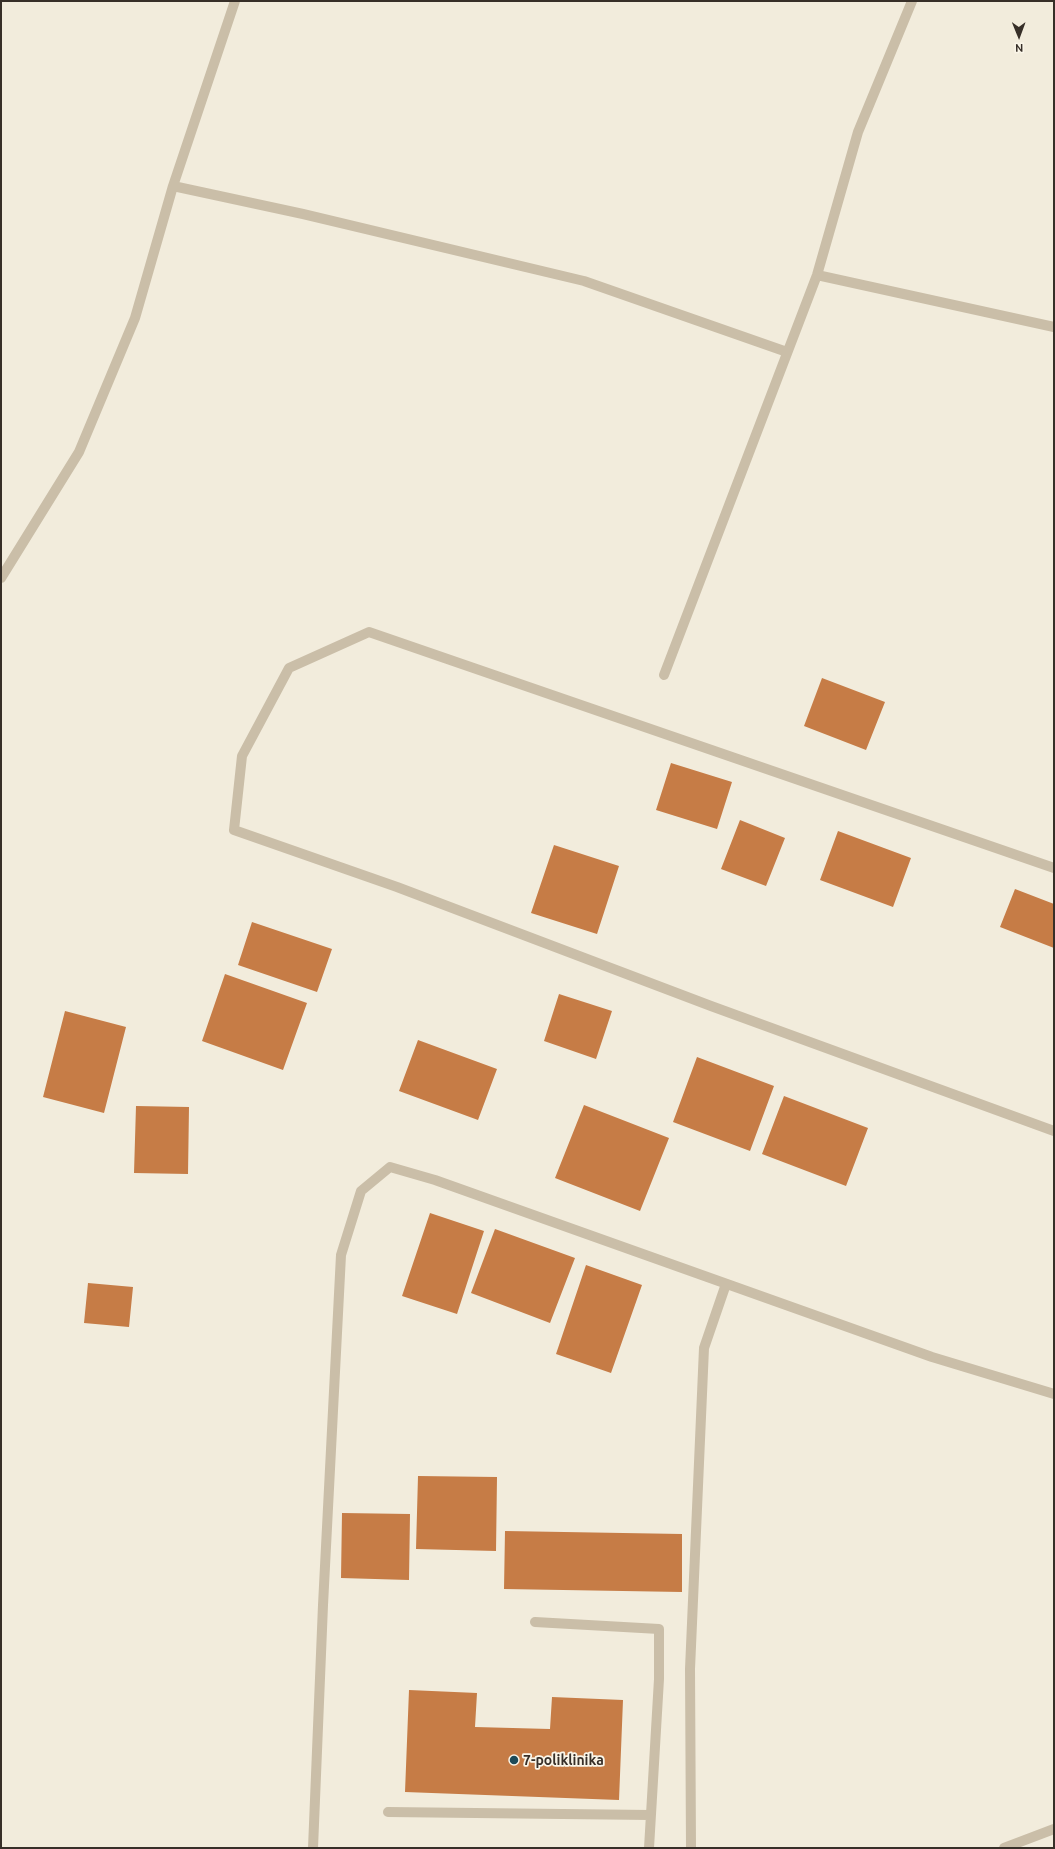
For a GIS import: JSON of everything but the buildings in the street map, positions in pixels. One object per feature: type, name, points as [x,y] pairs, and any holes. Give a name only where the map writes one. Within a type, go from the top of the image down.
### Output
[{"type":"street","points":[[1,578],[79,452],[135,318],[174,186],[236,1]]},
{"type":"street","points":[[664,675],[817,275],[858,132],[912,1]]},
{"type":"street","points":[[174,186],[303,214],[584,281],[787,352]]},
{"type":"street","points":[[817,275],[1054,327]]},
{"type":"street","points":[[1054,868],[369,632],[289,668],[242,756],[234,830],[397,887],[710,1006],[1054,1131]]},
{"type":"street","points":[[313,1848],[323,1605],[341,1255],[361,1191],[390,1167],[435,1180],[932,1357],[1054,1394]]},
{"type":"street","points":[[691,1848],[690,1669],[704,1348],[726,1284]]},
{"type":"street","points":[[535,1622],[659,1629],[659,1679],[649,1848]]},
{"type":"street","points":[[388,1812],[650,1815]]},
{"type":"street","points":[[1004,1848],[1054,1829]]},
{"type":"place","name":"7-poliklinika","points":[[514,1760]]}]
